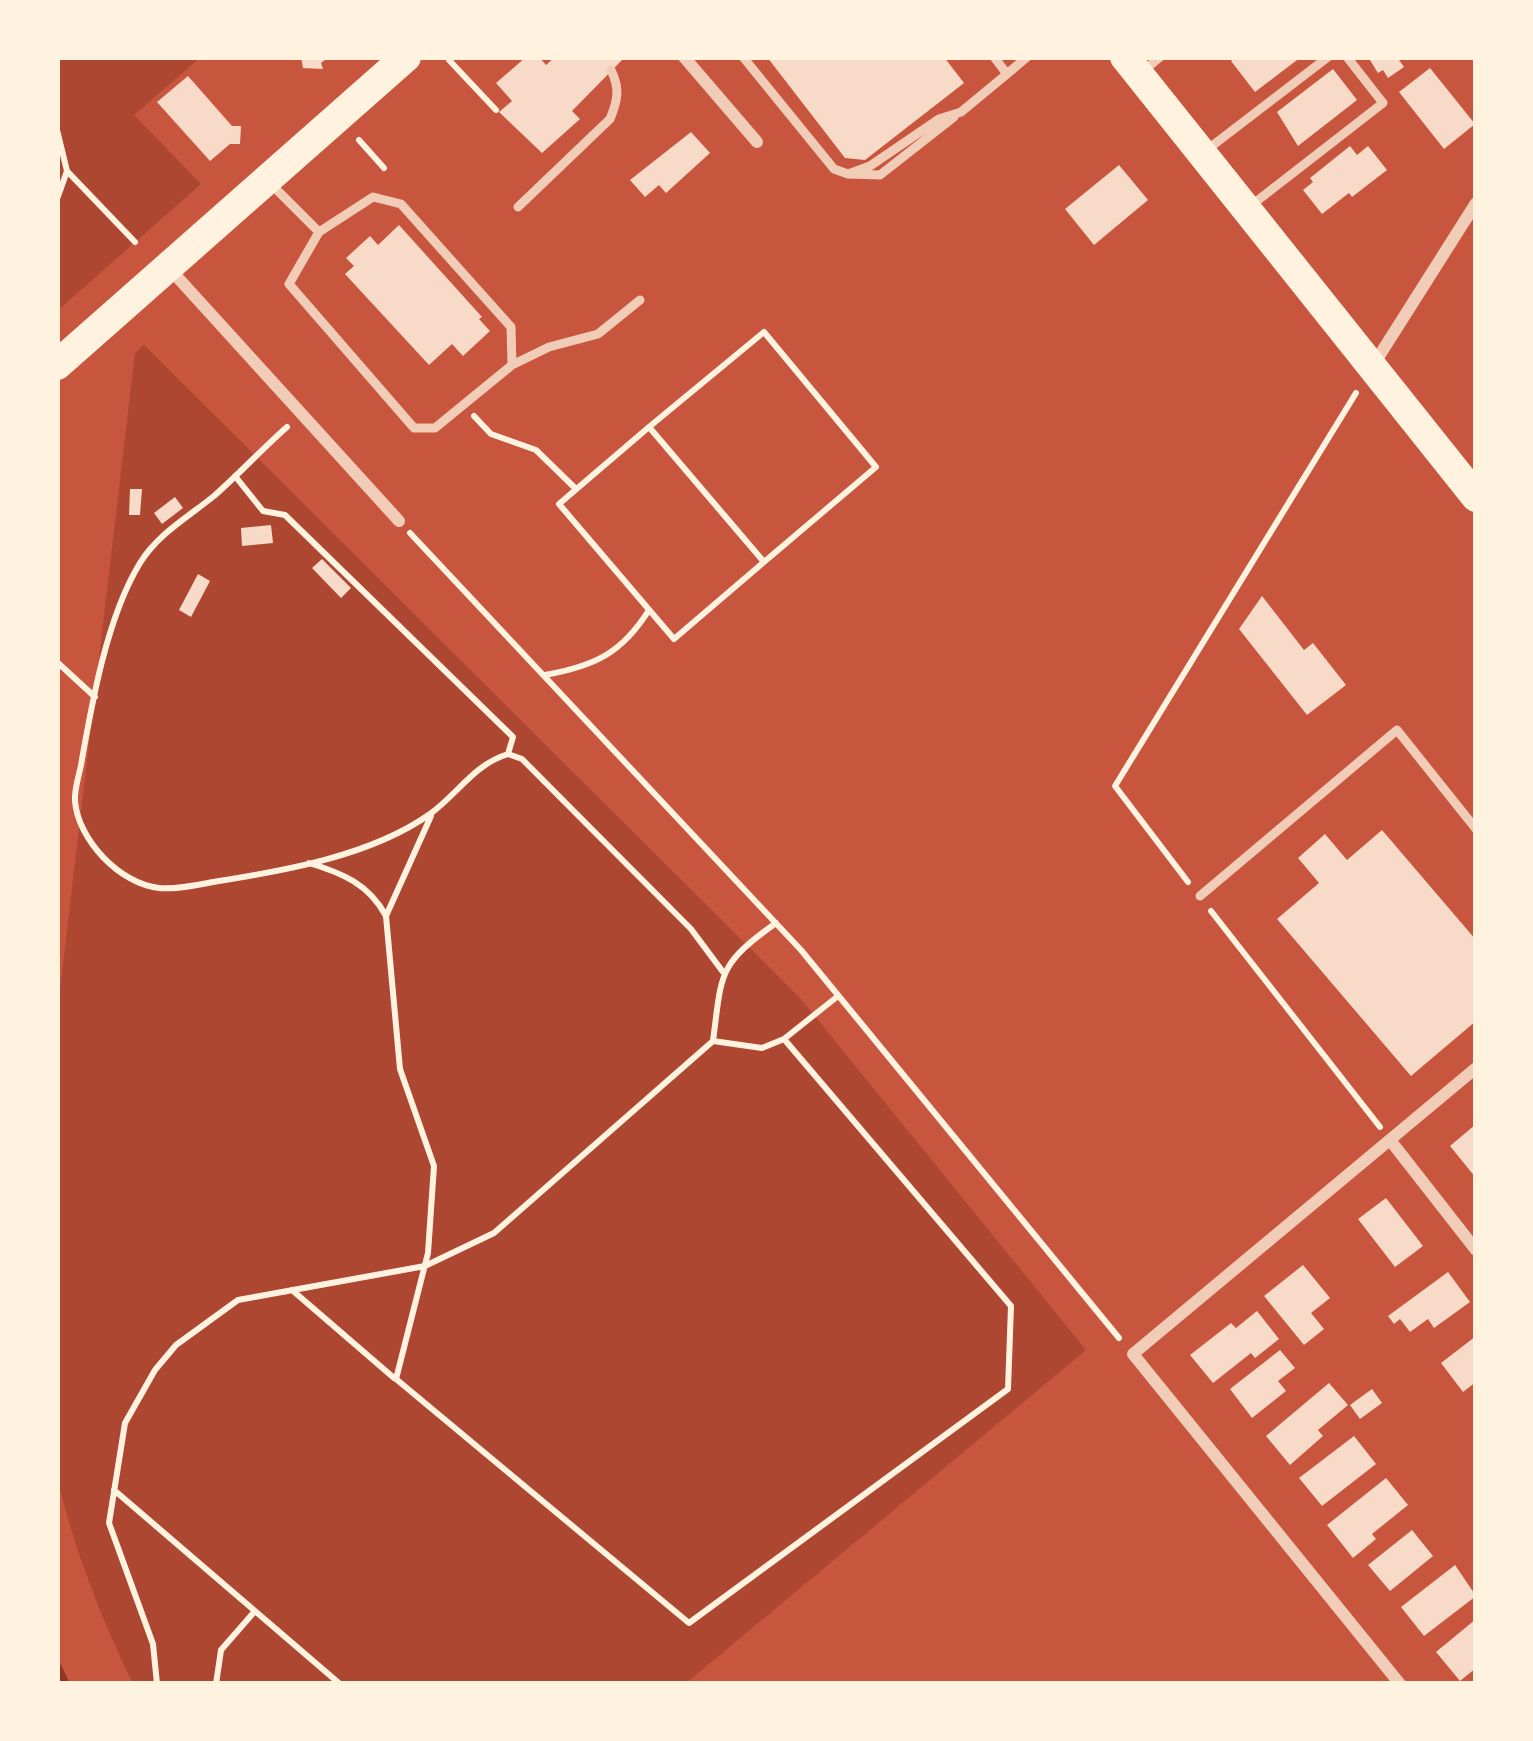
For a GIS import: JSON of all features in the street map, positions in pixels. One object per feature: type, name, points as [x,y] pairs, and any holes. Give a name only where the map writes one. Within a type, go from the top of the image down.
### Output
[{"type":"main road","points":[[57,365],[406,57]]},
{"type":"main road","points":[[1142,63],[1247,209],[1476,497]]},
{"type":"street","points":[[684,57],[757,142]]},
{"type":"street","points":[[1373,365],[1476,203]]},
{"type":"street","points":[[168,267],[399,521]]},
{"type":"street","points":[[1397,1683],[1133,1354],[1476,1068]]},
{"type":"street","points":[[1390,1140],[1476,1250]]},
{"type":"lane","points":[[743,57],[834,169],[848,174],[869,166],[938,119],[961,112],[1028,57]]},
{"type":"lane","points":[[994,57],[1007,74]]},
{"type":"lane","points":[[1204,152],[1328,57]]},
{"type":"lane","points":[[1247,209],[1383,103],[1347,57]]},
{"type":"lane","points":[[518,207],[610,119],[618,84],[611,70]]},
{"type":"lane","points":[[267,180],[319,232]]},
{"type":"lane","points":[[512,365],[511,327],[401,204],[373,197],[319,232],[289,284],[413,428],[436,428],[512,365],[549,346],[598,334],[640,300]]},
{"type":"lane","points":[[1199,896],[1397,730],[1476,829]]},
{"type":"path","points":[[449,60],[496,110]]},
{"type":"path","points":[[57,130],[68,170],[135,242]]},
{"type":"path","points":[[359,140],[384,168]]},
{"type":"path","points":[[57,199],[68,170]]},
{"type":"path","points":[[764,332],[876,467],[674,639],[559,504],[649,427],[764,332]]},
{"type":"path","points":[[1373,365],[1115,786],[1390,1140]]},
{"type":"path","points":[[464,405],[491,434],[536,450],[576,489]]},
{"type":"path","points":[[302,414],[168,531],[142,560],[124,594],[94,698],[75,801],[85,829],[112,866],[157,888],[264,874],[332,858],[408,827],[434,810],[485,761],[508,754],[523,758],[691,929],[723,972]]},
{"type":"path","points":[[649,427],[764,562]]},
{"type":"path","points":[[235,476],[262,511],[286,515],[512,737],[508,754]]},
{"type":"path","points":[[399,521],[776,923],[1133,1354]]},
{"type":"path","points":[[544,676],[597,661],[634,635],[649,610]]},
{"type":"path","points":[[57,662],[94,698]]},
{"type":"path","points":[[386,916],[434,810]]},
{"type":"path","points":[[309,863],[362,886],[376,897],[386,916],[400,1069],[434,1166],[425,1266],[396,1379]]},
{"type":"path","points":[[157,1684],[153,1644],[110,1523],[125,1423],[154,1370],[176,1346],[238,1300],[425,1266],[494,1233],[712,1041],[723,972],[738,950],[776,923]]},
{"type":"path","points":[[712,1041],[762,1048],[784,1039],[838,996]]},
{"type":"path","points":[[292,1290],[689,1623],[1008,1388],[1012,1306],[784,1039]]},
{"type":"path","points":[[113,1489],[340,1684]]},
{"type":"path","points":[[216,1684],[221,1650],[255,1611]]},
{"type":"shaded area","points":[[57,57],[201,57],[134,115],[201,184],[57,311]]},
{"type":"shaded area","points":[[144,345],[800,998],[1086,1350],[685,1684],[133,1684],[99,1608],[57,1477],[57,1015],[135,353]]},
{"type":"building","points":[[301,57],[329,57],[321,63],[323,69],[303,68]]},
{"type":"building","points":[[526,57],[539,57],[546,65],[555,57],[625,57],[572,111],[580,119],[542,153],[499,112],[512,101],[496,83]]},
{"type":"building","points":[[767,57],[944,57],[964,83],[865,160],[845,158]]},
{"type":"building","points":[[1236,57],[1301,57],[1255,92],[1231,61]]},
{"type":"building","points":[[1368,57],[1397,57],[1404,67],[1388,78],[1383,70],[1378,73]]},
{"type":"building","points":[[1430,68],[1475,124],[1444,149],[1399,92]]},
{"type":"building","points":[[1333,69],[1357,100],[1298,146],[1277,112]]},
{"type":"building","points":[[188,76],[232,126],[241,126],[240,144],[230,144],[210,161],[157,102]]},
{"type":"building","points":[[691,132],[710,153],[666,193],[659,185],[645,197],[630,180]]},
{"type":"building","points":[[1350,146],[1357,155],[1368,146],[1387,170],[1322,214],[1303,190],[1313,182],[1310,178]]},
{"type":"building","points":[[1119,165],[1148,200],[1094,245],[1065,209]]},
{"type":"building","points":[[399,225],[490,331],[463,356],[452,344],[429,365],[345,274],[354,266],[346,258],[370,236],[378,245]]},
{"type":"building","points":[[130,489],[142,489],[140,515],[129,515]]},
{"type":"building","points":[[175,497],[183,508],[162,524],[154,513]]},
{"type":"building","points":[[271,525],[273,543],[242,546],[241,528]]},
{"type":"building","points":[[322,559],[351,588],[341,598],[312,568]]},
{"type":"building","points":[[198,574],[210,581],[191,617],[179,610]]},
{"type":"building","points":[[1262,596],[1304,650],[1313,643],[1346,685],[1307,715],[1239,629]]},
{"type":"building","points":[[1382,830],[1476,940],[1476,1021],[1411,1076],[1277,919],[1319,883],[1298,858],[1325,834],[1347,860]]},
{"type":"building","points":[[1476,1124],[1476,1178],[1450,1146]]},
{"type":"building","points":[[1386,1198],[1423,1246],[1395,1267],[1358,1219]]},
{"type":"building","points":[[1303,1265],[1330,1298],[1311,1313],[1324,1329],[1304,1345],[1264,1296]]},
{"type":"building","points":[[1448,1272],[1470,1302],[1434,1328],[1428,1319],[1410,1332],[1400,1319],[1394,1324],[1388,1316]]},
{"type":"building","points":[[1257,1311],[1279,1339],[1255,1358],[1251,1353],[1213,1383],[1190,1355],[1231,1323],[1236,1328]]},
{"type":"building","points":[[1476,1336],[1476,1382],[1463,1392],[1441,1363]]},
{"type":"building","points":[[1280,1350],[1295,1368],[1278,1381],[1286,1391],[1252,1418],[1230,1389]]},
{"type":"building","points":[[1329,1383],[1348,1405],[1318,1430],[1323,1436],[1290,1465],[1266,1436]]},
{"type":"building","points":[[1372,1389],[1382,1403],[1360,1419],[1350,1405]]},
{"type":"building","points":[[1354,1436],[1376,1464],[1322,1506],[1299,1478]]},
{"type":"building","points":[[1386,1478],[1408,1505],[1372,1534],[1376,1539],[1353,1558],[1327,1525]]},
{"type":"building","points":[[1412,1530],[1433,1556],[1390,1591],[1368,1565]]},
{"type":"building","points":[[1455,1565],[1476,1596],[1424,1636],[1401,1607]]},
{"type":"building","points":[[1476,1619],[1476,1668],[1460,1681],[1436,1652]]},
{"type":"waterway","points":[[57,1667],[65,1684]]}]
